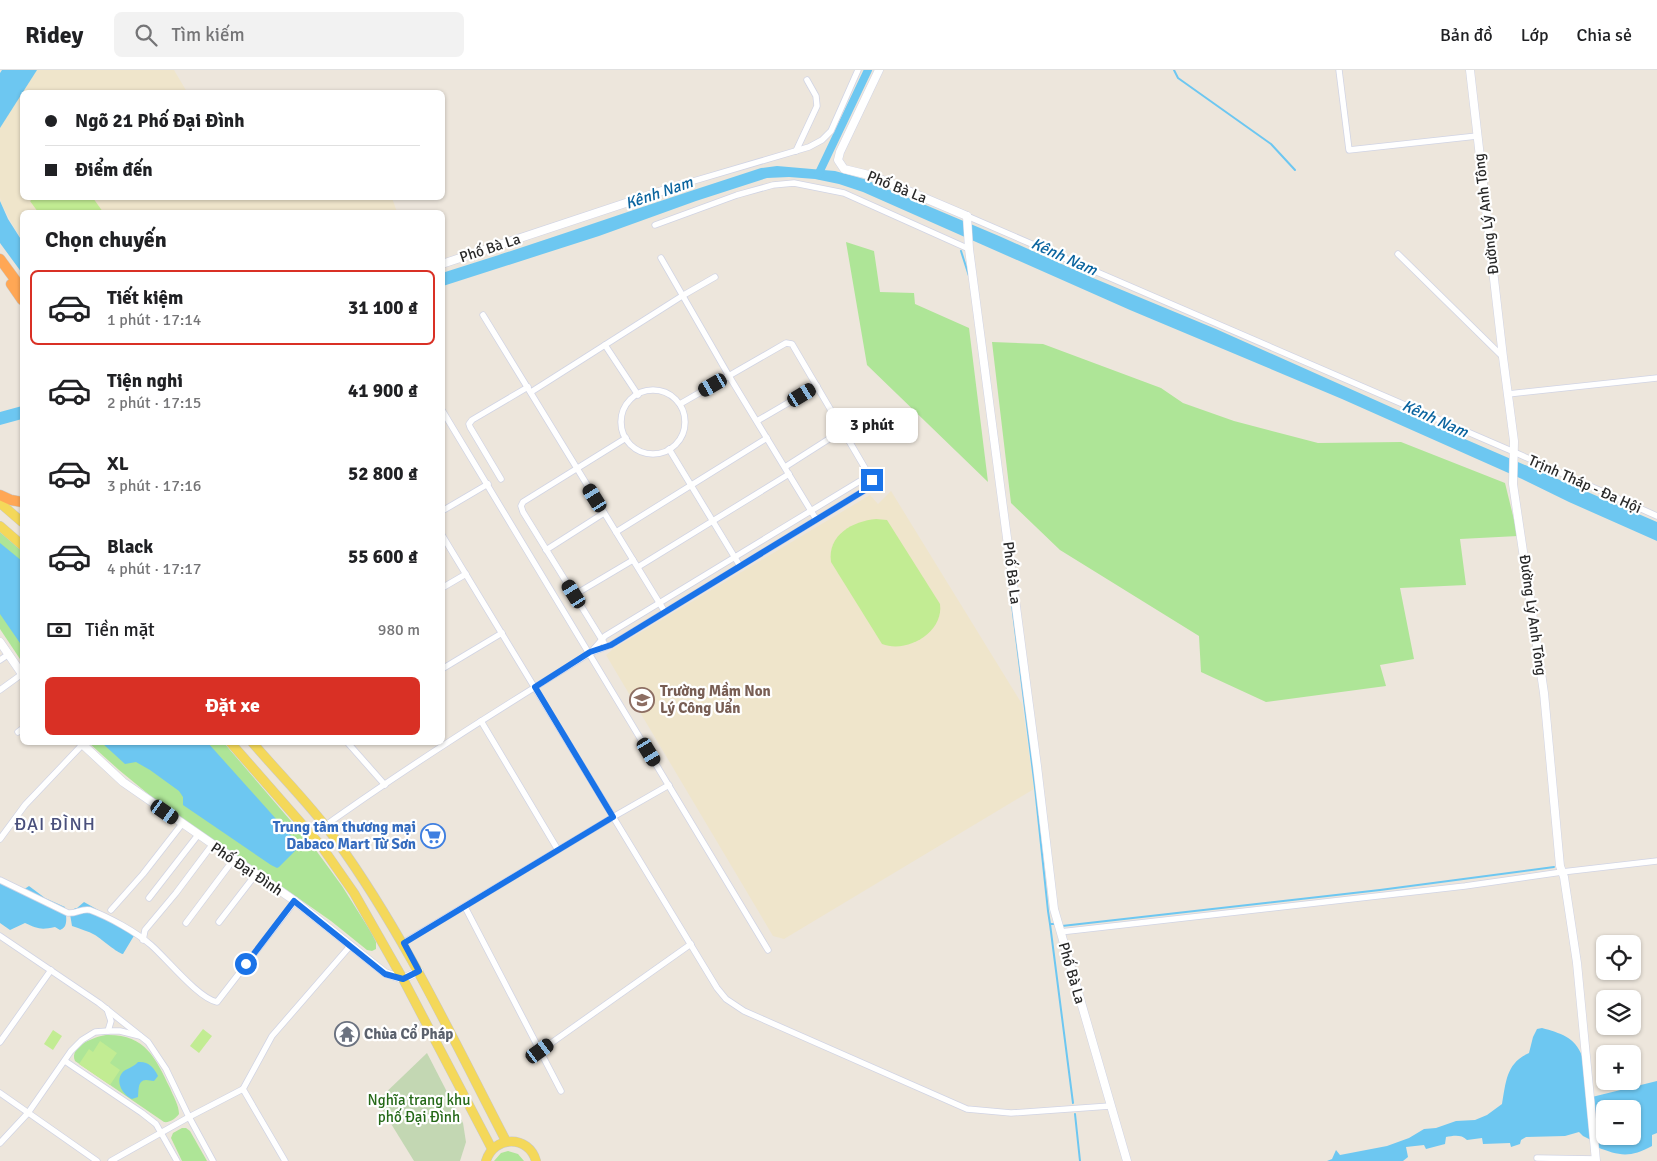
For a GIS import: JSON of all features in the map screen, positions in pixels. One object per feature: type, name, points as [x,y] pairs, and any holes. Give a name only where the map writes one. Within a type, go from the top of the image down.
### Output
[{"type":"highway","points":[[0,259],[20,286]]},
{"type":"highway","points":[[0,270],[20,297]]},
{"type":"highway","points":[[0,495],[20,502]]},
{"type":"main road","points":[[0,503],[20,520]]},
{"type":"main road","points":[[0,526],[20,543]]},
{"type":"main road","points":[[233,745],[312,835],[354,893],[403,979],[492,1149]]},
{"type":"main road","points":[[255,745],[325,826],[364,880],[404,943],[506,1141]]},
{"type":"main road","points":[[486,1161],[492,1149],[498,1144],[506,1141],[516,1141],[526,1145],[534,1153],[536,1161]]},
{"type":"street","points":[[680,185],[809,147],[822,140],[831,131],[858,70]]},
{"type":"street","name":"Phố Bà La","points":[[879,70],[838,160],[844,169],[873,176],[967,216],[969,249],[1054,909],[1127,1161]]},
{"type":"street","points":[[1339,70],[1349,150],[1477,136]]},
{"type":"street","name":"Đường Lý Anh Tông","points":[[1470,70],[1514,441],[1513,484],[1544,693],[1562,872],[1577,963],[1596,1160]]},
{"type":"street","points":[[796,151],[817,106],[816,96],[807,80]]},
{"type":"street","points":[[655,225],[737,195],[772,185],[794,183],[844,193],[969,249]]},
{"type":"street","name":"Phố Bà La","points":[[445,263],[680,185]]},
{"type":"street","name":"Trịnh Tháp - Đa Hội","points":[[967,216],[1657,516]]},
{"type":"street","points":[[1398,254],[1503,357]]},
{"type":"street","points":[[661,258],[729,376],[816,520]]},
{"type":"street","points":[[501,478],[470,427],[472,420],[605,345],[715,277]]},
{"type":"street","points":[[483,314],[666,612]]},
{"type":"street","points":[[680,404],[786,343],[792,344],[872,480]]},
{"type":"street","points":[[605,345],[638,395]]},
{"type":"street","points":[[1508,394],[1657,378]]},
{"type":"street","points":[[757,421],[817,386]]},
{"type":"street","points":[[650,391],[659,391],[668,394],[680,404],[684,415],[684,432],[679,440],[669,449],[656,454],[647,453],[631,445],[622,430],[621,421],[627,404],[638,395],[650,391]]},
{"type":"street","points":[[445,415],[590,652],[768,950]]},
{"type":"street","points":[[784,467],[843,430]]},
{"type":"street","points":[[606,646],[521,506],[523,502],[626,438]]},
{"type":"street","points":[[616,532],[767,438]]},
{"type":"street","points":[[669,449],[740,566]]},
{"type":"street","points":[[638,567],[788,474]]},
{"type":"street","points":[[590,652],[605,636],[660,602],[860,481],[872,480]]},
{"type":"street","points":[[445,743],[590,652],[606,646],[666,612],[865,490],[872,480]]},
{"type":"street","points":[[445,509],[488,484]]},
{"type":"street","points":[[546,550],[604,513]]},
{"type":"street","points":[[445,540],[690,944],[717,988],[726,999],[744,1011],[955,1105],[968,1109],[994,1112],[1110,1106]]},
{"type":"street","points":[[574,594],[633,560]]},
{"type":"street","points":[[445,586],[466,574]]},
{"type":"street","points":[[445,667],[502,633]]},
{"type":"street","points":[[0,642],[20,671]]},
{"type":"street","points":[[0,660],[9,654]]},
{"type":"street","points":[[0,690],[20,675]]},
{"type":"street","points":[[481,721],[558,850]]},
{"type":"street","points":[[0,838],[25,805],[80,745]]},
{"type":"street","name":"Phố Đại Đình","points":[[82,745],[123,782],[294,901],[385,974],[403,979]]},
{"type":"street","points":[[350,745],[385,785]]},
{"type":"street","points":[[312,835],[442,745]]},
{"type":"street","points":[[404,943],[669,785]]},
{"type":"street","points":[[111,910],[143,874],[182,824]]},
{"type":"street","points":[[149,898],[198,835]]},
{"type":"street","points":[[143,940],[145,930],[212,845]]},
{"type":"street","points":[[186,923],[234,859]]},
{"type":"street","points":[[1060,932],[1465,886],[1657,861]]},
{"type":"street","points":[[219,922],[256,874]]},
{"type":"street","points":[[0,880],[68,913],[72,914],[85,909],[113,921],[143,940],[169,962],[197,990],[212,1001],[217,1002],[294,901]]},
{"type":"street","points":[[465,906],[560,1091]]},
{"type":"street","points":[[0,936],[107,1009],[143,1037],[153,1048],[166,1069],[213,1161]]},
{"type":"street","points":[[540,1051],[690,944]]},
{"type":"street","points":[[111,1161],[243,1089],[272,1036],[350,945]]},
{"type":"street","points":[[0,1042],[51,970]]},
{"type":"street","points":[[403,979],[419,971]]},
{"type":"street","points":[[107,1009],[111,1021],[108,1031]]},
{"type":"street","points":[[0,1143],[28,1113],[77,1044],[88,1035],[120,1031],[143,1037]]},
{"type":"street","points":[[65,1061],[156,1124],[177,1161]]},
{"type":"street","points":[[243,1089],[286,1161]]},
{"type":"street","points":[[0,1094],[97,1161]]},
{"type":"street","points":[[1538,1158],[1596,1160]]},
{"type":"shaded area","points":[[37,70],[174,70],[186,90],[23,90]]},
{"type":"shaded area","points":[[20,94],[20,200],[393,200],[396,210],[20,210],[20,236],[1,203],[0,197],[0,125]]},
{"type":"shaded area","points":[[891,491],[1022,704],[1034,789],[784,939],[773,936],[606,655],[613,649],[870,495],[878,504]]},
{"type":"green space","points":[[94,200],[102,210],[37,210],[30,201]]},
{"type":"green space","points":[[846,242],[874,251],[880,292],[914,293],[915,304],[969,328],[988,482],[867,365]]},
{"type":"green space","points":[[992,342],[1043,344],[1161,388],[1183,403],[1234,421],[1318,443],[1401,442],[1505,483],[1518,536],[1460,539],[1466,585],[1400,588],[1414,659],[1380,665],[1386,686],[1266,702],[1201,672],[1199,636],[1060,550],[1011,503]]},
{"type":"green space","points":[[867,520],[887,520],[940,604],[940,614],[930,632],[912,643],[902,646],[882,644],[831,562],[833,544],[843,531]]},
{"type":"green space","points":[[0,532],[20,549],[20,659],[0,629]]},
{"type":"green space","points":[[91,745],[226,745],[315,849],[342,886],[371,932],[376,942],[376,949],[372,951],[367,950],[331,921],[251,865],[175,816]]},
{"type":"green space","points":[[203,1029],[212,1036],[199,1053],[190,1046]]},
{"type":"green space","points":[[53,1030],[62,1036],[53,1050],[44,1044]]},
{"type":"green space","points":[[106,1035],[119,1036],[139,1043],[153,1057],[165,1077],[177,1104],[179,1114],[175,1119],[164,1122],[75,1061],[74,1056],[79,1047],[89,1040]]},
{"type":"green space","points":[[100,1041],[117,1053],[110,1063],[120,1070],[110,1085],[79,1064],[89,1049],[93,1052]]},
{"type":"green space","name":"Nghĩa trang khu phố Đại Đình","points":[[427,1053],[463,1123],[466,1142],[460,1161],[414,1161],[377,1101]]},
{"type":"green space","points":[[182,1128],[190,1131],[207,1161],[182,1161],[171,1138],[173,1133]]},
{"type":"green space","points":[[508,1151],[518,1154],[524,1161],[494,1161],[501,1153]]},
{"type":"water","points":[[2,70],[37,70],[24,90],[20,90],[20,97],[0,128],[0,73]]},
{"type":"water","name":"Kênh Nam","points":[[777,166],[835,171],[864,179],[1216,329],[1657,522],[1657,541],[1342,399],[1130,310],[863,192],[839,184],[815,179],[767,178],[599,236],[445,285],[445,272],[761,168]]},
{"type":"water","points":[[0,201],[8,219],[20,238],[20,270],[0,243]]},
{"type":"water","points":[[20,407],[20,420],[0,425],[0,412]]},
{"type":"water","points":[[0,543],[20,559],[20,643],[0,614]]},
{"type":"water","points":[[104,745],[210,745],[294,839],[296,850],[279,867],[271,865],[183,805],[183,797],[179,791],[150,770],[136,762],[125,764]]},
{"type":"water","points":[[0,878],[23,890],[29,886],[45,898],[65,907],[66,921],[63,929],[33,927],[25,923],[10,930],[0,923]]},
{"type":"water","points":[[84,902],[123,924],[135,934],[123,954],[95,935],[72,926],[70,914]]},
{"type":"water","points":[[1542,1028],[1561,1034],[1571,1040],[1582,1056],[1591,1140],[1579,1132],[1565,1136],[1526,1137],[1521,1140],[1520,1144],[1511,1147],[1510,1143],[1483,1144],[1482,1138],[1467,1140],[1460,1136],[1454,1136],[1446,1137],[1445,1144],[1426,1149],[1424,1145],[1406,1147],[1408,1157],[1403,1161],[1327,1161],[1332,1159],[1336,1150],[1340,1155],[1387,1146],[1409,1138],[1424,1129],[1436,1128],[1456,1121],[1475,1120],[1487,1115],[1502,1104],[1506,1081],[1511,1068],[1521,1057],[1529,1053],[1537,1029]]},
{"type":"water","points":[[138,1062],[150,1065],[158,1076],[154,1081],[146,1080],[141,1082],[138,1097],[132,1099],[123,1091],[119,1080],[124,1071]]},
{"type":"water","points":[[1657,1081],[1657,1133],[1652,1135],[1652,1146],[1631,1154],[1618,1154],[1597,1147],[1597,1145],[1641,1145],[1641,1100],[1596,1100],[1596,1137],[1592,1097],[1620,1090],[1641,1090],[1641,1085]]},
{"type":"waterway","points":[[818,175],[868,70]]},
{"type":"waterway","points":[[1174,70],[1178,78],[1271,144],[1295,170]]},
{"type":"waterway","points":[[961,251],[969,276]]},
{"type":"waterway","points":[[1010,589],[1035,788],[1048,911],[1050,924],[1056,924]]},
{"type":"waterway","points":[[1062,926],[1380,890],[1554,867]]},
{"type":"waterway","points":[[1050,924],[1073,1103]]},
{"type":"waterway","points":[[1075,1114],[1080,1161]]},
{"type":"place","name":"Trường Mầm Non Lý Công Uẩn","points":[[642,700]]},
{"type":"place","name":"Trung tâm thương mại Dabaco Mart Từ Sơn","points":[[433,836]]},
{"type":"place","name":"Chùa Cổ Pháp","points":[[347,1034]]},
{"type":"district","name":"ĐẠI ĐÌNH","points":[[55,824]]},
{"type":"route","points":[[246,964],[294,901],[385,974],[403,979],[419,971],[404,943],[613,817],[535,687],[590,652],[611,645],[865,490],[872,480]]}]
